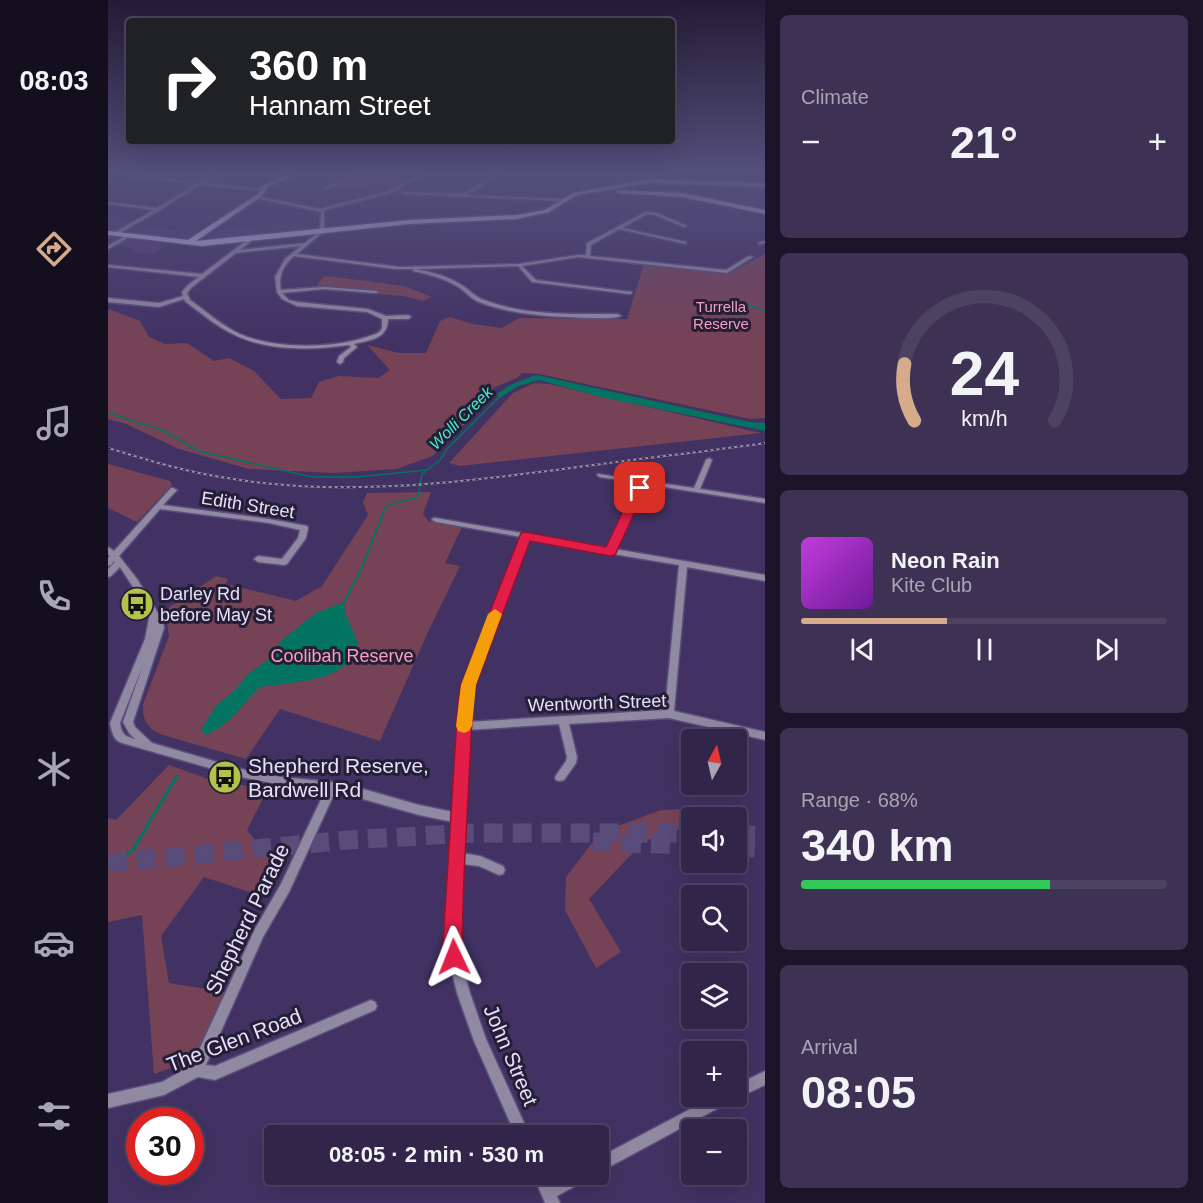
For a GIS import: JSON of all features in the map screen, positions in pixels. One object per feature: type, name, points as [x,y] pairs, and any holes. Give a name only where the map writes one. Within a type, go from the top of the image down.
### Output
[{"type":"main road","points":[[189,243],[211,228]]},
{"type":"main road","points":[[112,233],[189,243],[350,228]]},
{"type":"street","points":[[588,256],[589,244],[619,228]]},
{"type":"street","points":[[620,228],[684,243]]},
{"type":"street","points":[[322,231],[287,260],[277,277],[279,292],[288,302],[368,311],[385,318],[408,317]]},
{"type":"street","points":[[108,248],[129,236]]},
{"type":"street","points":[[185,297],[187,288],[253,238]]},
{"type":"street","points":[[235,252],[307,244]]},
{"type":"street","points":[[293,255],[431,274],[464,288],[470,296],[478,300],[514,312],[546,316],[618,316]]},
{"type":"street","points":[[396,268],[519,265],[588,256],[727,272],[751,257]]},
{"type":"street","points":[[519,265],[534,281],[630,293]]},
{"type":"street","points":[[108,266],[203,276]]},
{"type":"street","points":[[431,274],[447,267]]},
{"type":"street","points":[[279,292],[324,288],[376,292]]},
{"type":"street","points":[[108,300],[159,305],[185,297]]},
{"type":"street","points":[[185,297],[232,332],[250,339],[316,347],[350,343],[380,334],[385,328],[385,318]]},
{"type":"street","points":[[340,362],[341,357],[354,347],[350,343]]},
{"type":"street","points":[[696,491],[709,460]]},
{"type":"street","points":[[600,475],[765,501]]},
{"type":"street","points":[[610,552],[643,482]]},
{"type":"street","points":[[108,563],[174,490]]},
{"type":"street","name":"Edith Street","points":[[158,507],[269,521],[304,528],[302,538],[284,562],[258,559]]},
{"type":"street","points":[[436,519],[765,578]]},
{"type":"street","name":"John Street","points":[[518,1125],[469,1014],[456,970],[453,943],[458,818],[468,685],[525,536]]},
{"type":"street","points":[[108,574],[114,556]]},
{"type":"street","points":[[114,556],[159,621],[160,636],[134,699],[128,722],[132,730],[148,746]]},
{"type":"street","points":[[669,714],[683,564]]},
{"type":"street","points":[[153,614],[149,639],[112,724],[117,735],[122,739],[266,779],[332,786],[445,817],[458,818]]},
{"type":"street","name":"Wentworth Street","points":[[464,726],[669,714],[765,736]]},
{"type":"street","points":[[560,777],[571,763],[572,757],[563,720]]},
{"type":"street","points":[[112,724],[128,722]]},
{"type":"street","name":"Shepherd Parade","points":[[197,1070],[259,933],[285,888],[332,786]]},
{"type":"street","points":[[457,858],[480,861],[499,870]]},
{"type":"street","name":"The Glen Road","points":[[108,1101],[164,1088],[197,1070],[215,1073],[371,1006]]},
{"type":"street","points":[[747,1087],[765,1078]]},
{"type":"street","points":[[609,1160],[709,1107]]},
{"type":"street","points":[[551,1198],[568,1185]]},
{"type":"shaded area","points":[[108,228],[161,228],[198,233],[187,240],[153,236],[146,241],[168,244],[151,255],[128,252],[132,248],[108,245]]},
{"type":"shaded area","points":[[237,228],[307,228],[308,230],[201,240],[214,231]]},
{"type":"shaded area","points":[[536,375],[749,422],[765,423],[765,431],[601,397],[539,380],[518,386],[498,399],[497,394],[510,385]]},
{"type":"shaded area","points":[[344,602],[345,613],[358,643],[351,658],[343,667],[321,677],[260,687],[224,725],[206,735],[201,730],[216,706],[237,688],[248,674],[269,659],[282,640],[316,613]]},
{"type":"green space","name":"Turrella Reserve","points":[[765,254],[765,418],[750,419],[539,374],[522,373],[517,378],[493,388],[488,400],[433,456],[396,469],[334,473],[249,469],[179,449],[126,424],[108,419],[108,309],[140,321],[149,337],[165,344],[187,343],[214,361],[229,358],[254,371],[281,399],[311,398],[319,382],[339,376],[378,378],[390,370],[367,345],[399,353],[426,353],[440,321],[450,317],[473,324],[502,328],[519,318],[627,319],[644,264],[728,274]]},
{"type":"green space","points":[[323,277],[404,286],[432,297],[423,301],[403,296],[318,289],[317,285]]},
{"type":"green space","points":[[534,383],[549,384],[761,433],[460,466],[449,463],[513,393]]},
{"type":"green space","points":[[108,464],[170,481],[172,485],[137,522],[108,508]]},
{"type":"green space","name":"Coolibah Reserve","points":[[431,492],[423,514],[429,522],[462,527],[445,563],[460,566],[380,741],[280,709],[246,759],[163,735],[147,724],[143,704],[169,636],[165,610],[216,576],[228,579],[226,584],[296,601],[322,586],[368,515],[363,502],[367,493]]},
{"type":"green space","points":[[169,765],[214,781],[268,789],[247,830],[278,868],[264,897],[204,877],[161,936],[169,983],[225,992],[194,1060],[154,1074],[142,915],[108,922],[108,818],[116,820]]},
{"type":"green space","points":[[681,809],[681,829],[644,841],[589,899],[621,952],[596,968],[565,910],[566,877],[592,843],[618,826],[661,810]]},
{"type":"waterway","points":[[744,303],[765,311]]},
{"type":"waterway","name":"Wolli Creek","points":[[108,413],[164,431],[199,451],[312,477],[357,477],[427,470],[440,460],[448,448],[498,398]]},
{"type":"waterway","points":[[382,515],[386,506],[418,497],[422,474],[425,472]]},
{"type":"waterway","points":[[343,605],[362,567],[383,514]]},
{"type":"waterway","points":[[108,865],[132,851],[177,776]]},
{"type":"tunnel","points":[[108,863],[348,840],[471,833],[681,833]]},
{"type":"tunnel","points":[[747,835],[765,836]]},
{"type":"tunnel","points":[[593,842],[681,845]]},
{"type":"tunnel","points":[[747,848],[765,849]]},
{"type":"railway","points":[[108,448],[182,469],[227,478],[270,484],[356,487],[485,479],[765,443]]},
{"type":"slow traffic","points":[[464,726],[468,685],[495,614]]},
{"type":"place","name":"Darley Rd before May St","points":[[137,604]]},
{"type":"place","name":"Shepherd Reserve, Bardwell Rd","points":[[225,777]]},
{"type":"route","points":[[454,957],[455,876],[465,700],[468,685],[525,536],[610,552],[640,488]]}]
